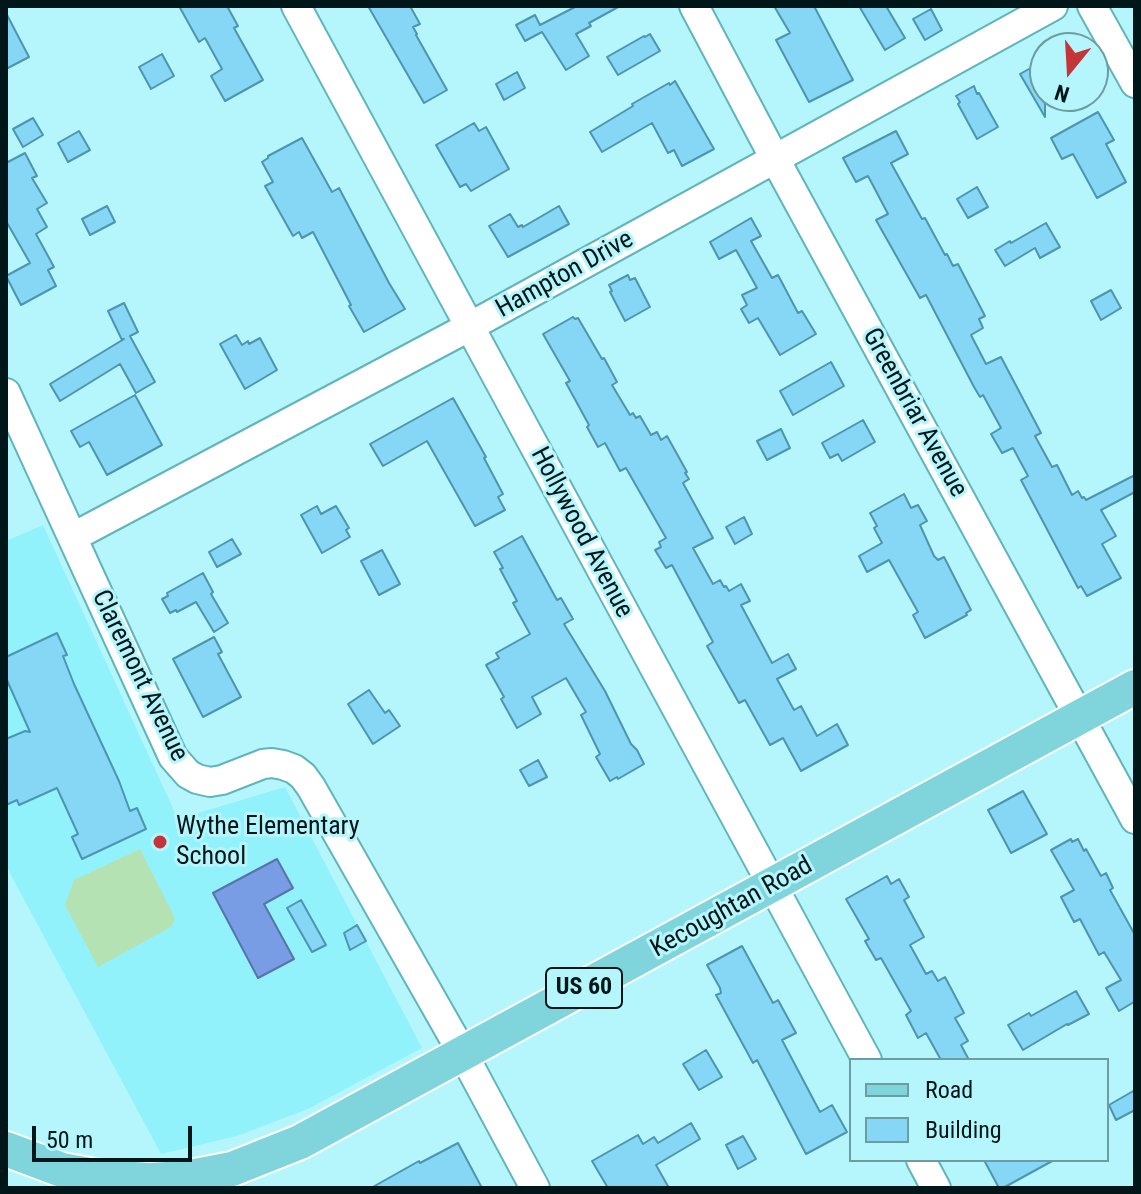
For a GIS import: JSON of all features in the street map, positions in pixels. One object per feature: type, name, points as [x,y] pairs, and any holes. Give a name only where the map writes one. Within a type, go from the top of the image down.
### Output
[{"type":"main road","name":"Kecoughtan Road","points":[[6,1149],[62,1170],[138,1184],[232,1169],[300,1142],[1135,687]]},
{"type":"street","name":"Hollywood Avenue","points":[[296,6],[866,1058]]},
{"type":"street","name":"Greenbriar Avenue","points":[[694,6],[1135,819]]},
{"type":"street","name":"Hampton Drive","points":[[73,537],[469,327],[1053,6]]},
{"type":"street","points":[[1092,6],[1135,83]]},
{"type":"street","name":"Claremont Avenue","points":[[6,393],[173,757],[188,774],[210,782],[272,763],[294,769],[303,776],[463,1054],[535,1188]]},
{"type":"street","points":[[922,1162],[936,1188]]},
{"type":"shaded area","name":"Wythe Elementary School","points":[[43,525],[178,819],[285,787],[422,1048],[308,1109],[237,1136],[161,1154],[6,866],[6,541]]},
{"type":"shaded area","points":[[277,859],[293,888],[264,904],[294,959],[258,978],[213,893]]},
{"type":"green space","points":[[140,849],[175,918],[171,927],[98,967],[65,905],[74,880]]},
{"type":"building","points":[[179,6],[227,6],[238,26],[234,28],[263,80],[225,101],[211,76],[222,69],[205,38],[199,42]]},
{"type":"building","points":[[368,6],[410,6],[420,24],[413,27],[416,35],[447,90],[424,103]]},
{"type":"building","points":[[577,6],[620,6],[576,34],[589,56],[566,70],[542,32],[525,41],[516,25],[535,15],[540,25]]},
{"type":"building","points":[[774,6],[814,6],[853,80],[809,102],[776,40],[790,33]]},
{"type":"building","points":[[859,6],[886,6],[905,38],[885,50]]},
{"type":"building","points":[[931,9],[942,30],[925,40],[913,19]]},
{"type":"building","points":[[6,13],[29,57],[6,69]]},
{"type":"building","points":[[650,34],[660,51],[618,75],[607,57]]},
{"type":"building","points":[[162,54],[174,76],[151,89],[139,67]]},
{"type":"building","points":[[1029,69],[1029,89],[1020,74]]},
{"type":"building","points":[[517,72],[525,88],[504,100],[496,84]]},
{"type":"building","points":[[675,81],[714,149],[682,166],[674,150],[668,153],[652,123],[602,152],[590,132],[632,104]]},
{"type":"building","points":[[974,86],[998,127],[977,139],[956,96]]},
{"type":"building","points":[[1098,112],[1114,140],[1106,144],[1126,182],[1097,198],[1073,154],[1062,159],[1051,138]]},
{"type":"building","points":[[33,118],[43,135],[23,147],[13,129]]},
{"type":"building","points":[[474,123],[479,131],[486,127],[509,169],[471,191],[466,184],[460,187],[436,145]]},
{"type":"building","points":[[79,131],[90,150],[68,162],[58,143]]},
{"type":"building","points":[[896,131],[908,154],[891,163],[945,255],[953,266],[958,264],[985,316],[979,319],[983,328],[971,335],[986,364],[1001,357],[1041,433],[1035,436],[1052,467],[1057,465],[1072,495],[1078,491],[1086,500],[1135,475],[1135,492],[1101,510],[1116,536],[1102,544],[1121,578],[1087,596],[1081,586],[1078,588],[1021,480],[1028,476],[1013,448],[1002,453],[991,434],[1001,428],[983,395],[980,397],[974,387],[926,295],[920,298],[876,220],[888,214],[868,176],[856,182],[843,158]]},
{"type":"building","points":[[302,138],[332,192],[339,188],[405,309],[364,332],[313,232],[302,238],[299,232],[293,236],[265,186],[273,182],[262,162]]},
{"type":"building","points":[[25,153],[37,176],[32,178],[47,203],[37,209],[47,227],[36,234],[54,267],[48,270],[56,286],[21,305],[6,276],[30,263],[6,221],[6,163]]},
{"type":"building","points":[[977,187],[988,207],[968,218],[957,199]]},
{"type":"building","points":[[107,206],[115,222],[90,235],[82,219]]},
{"type":"building","points":[[559,206],[569,224],[508,257],[489,226],[510,214],[518,227],[523,227]]},
{"type":"building","points":[[751,218],[761,236],[751,241],[772,278],[778,275],[798,313],[802,311],[816,334],[780,355],[758,318],[749,323],[741,309],[747,305],[742,295],[757,288],[736,250],[719,259],[710,242]]},
{"type":"building","points":[[1046,223],[1060,247],[1040,258],[1035,248],[1005,266],[995,250]]},
{"type":"building","points":[[628,275],[630,280],[635,278],[650,307],[625,321],[609,285]]},
{"type":"building","points":[[1111,290],[1121,308],[1101,320],[1091,301]]},
{"type":"building","points":[[124,303],[138,332],[130,336],[155,382],[136,393],[120,364],[60,401],[50,384],[124,339],[108,311]]},
{"type":"building","points":[[573,317],[578,318],[604,358],[617,382],[612,385],[630,415],[640,416],[651,435],[657,432],[661,440],[667,436],[687,472],[689,479],[683,483],[713,538],[693,548],[713,584],[720,580],[729,591],[741,584],[750,601],[741,605],[772,663],[788,654],[796,669],[777,679],[794,710],[801,706],[817,736],[837,724],[848,745],[801,771],[783,738],[770,745],[745,700],[739,703],[707,646],[713,642],[672,565],[666,568],[655,550],[661,547],[659,542],[666,538],[626,468],[620,471],[605,443],[598,447],[566,383],[570,381],[543,334]]},
{"type":"building","points":[[236,335],[242,345],[260,338],[277,370],[245,389],[220,344]]},
{"type":"building","points":[[831,362],[844,386],[793,415],[780,391]]},
{"type":"building","points":[[135,395],[162,445],[107,475],[89,442],[80,447],[71,431]]},
{"type":"building","points":[[453,398],[503,494],[498,497],[505,510],[475,526],[427,441],[383,466],[370,444]]},
{"type":"building","points":[[863,420],[875,442],[842,461],[838,454],[830,458],[822,443]]},
{"type":"building","points":[[781,429],[790,448],[767,460],[757,441]]},
{"type":"building","points":[[904,494],[911,508],[918,505],[927,521],[920,525],[934,556],[938,560],[944,557],[971,610],[925,638],[913,615],[918,612],[889,560],[867,572],[859,556],[882,543],[870,513]]},
{"type":"building","points":[[317,506],[321,514],[336,506],[349,528],[346,530],[350,537],[322,553],[301,515]]},
{"type":"building","points":[[744,517],[752,534],[735,544],[726,527]]},
{"type":"building","points":[[522,536],[557,600],[561,598],[573,619],[564,624],[644,764],[618,779],[610,781],[596,757],[600,754],[581,715],[586,712],[566,678],[532,697],[541,714],[517,728],[486,665],[499,658],[496,653],[530,634],[513,603],[517,601],[494,552]]},
{"type":"building","points":[[232,539],[241,554],[217,567],[209,552]]},
{"type":"building","points":[[382,550],[400,584],[379,595],[361,561]]},
{"type":"building","points":[[203,573],[228,623],[214,632],[196,602],[170,613],[162,599]]},
{"type":"building","name":"Wythe Elementary School","points":[[57,633],[67,655],[63,656],[74,684],[130,811],[137,808],[146,829],[82,859],[72,837],[78,834],[57,788],[19,805],[17,800],[6,805],[6,739],[30,732],[6,678],[6,657]]},
{"type":"building","points":[[214,637],[222,652],[218,654],[241,697],[203,717],[173,659]]},
{"type":"building","points":[[369,690],[385,713],[389,710],[400,726],[373,744],[348,704]]},
{"type":"building","points":[[538,760],[547,777],[529,786],[520,770]]},
{"type":"building","points":[[1023,791],[1047,834],[1011,853],[988,810]]},
{"type":"building","points":[[1071,839],[1072,842],[1078,839],[1101,876],[1106,873],[1113,888],[1110,890],[1135,935],[1135,1004],[1119,1011],[1106,988],[1121,980],[1104,952],[1099,955],[1080,919],[1074,922],[1061,897],[1074,890],[1051,850]]},
{"type":"building","points":[[887,876],[891,884],[899,879],[909,897],[904,900],[924,937],[910,945],[926,974],[932,971],[938,981],[945,977],[964,1013],[955,1018],[968,1041],[961,1045],[968,1058],[940,1058],[926,1033],[918,1038],[906,1015],[911,1011],[881,958],[876,960],[865,941],[869,939],[846,899]]},
{"type":"building","points":[[301,900],[326,945],[312,952],[287,908]]},
{"type":"building","points":[[357,925],[366,941],[350,950],[344,933]]},
{"type":"building","points":[[742,946],[773,1003],[778,1000],[796,1033],[782,1040],[820,1112],[832,1105],[847,1132],[806,1154],[757,1060],[753,1063],[716,995],[721,993],[720,988],[707,965]]},
{"type":"building","points":[[1076,991],[1089,1014],[1023,1050],[1008,1025]]},
{"type":"building","points":[[706,1050],[722,1077],[699,1090],[683,1064]]},
{"type":"building","points":[[1135,1090],[1135,1110],[1116,1120],[1109,1105]]},
{"type":"building","points":[[691,1123],[700,1139],[656,1165],[669,1188],[608,1188],[592,1161],[638,1135],[643,1144],[654,1137],[658,1143]]},
{"type":"building","points":[[743,1136],[756,1159],[738,1169],[726,1145]]},
{"type":"building","points":[[458,1143],[482,1188],[371,1188],[419,1161]]},
{"type":"building","points":[[985,1162],[1050,1162],[1003,1188],[999,1188]]},
{"type":"place","name":"Wythe Elementary School","points":[[160,842]]}]
